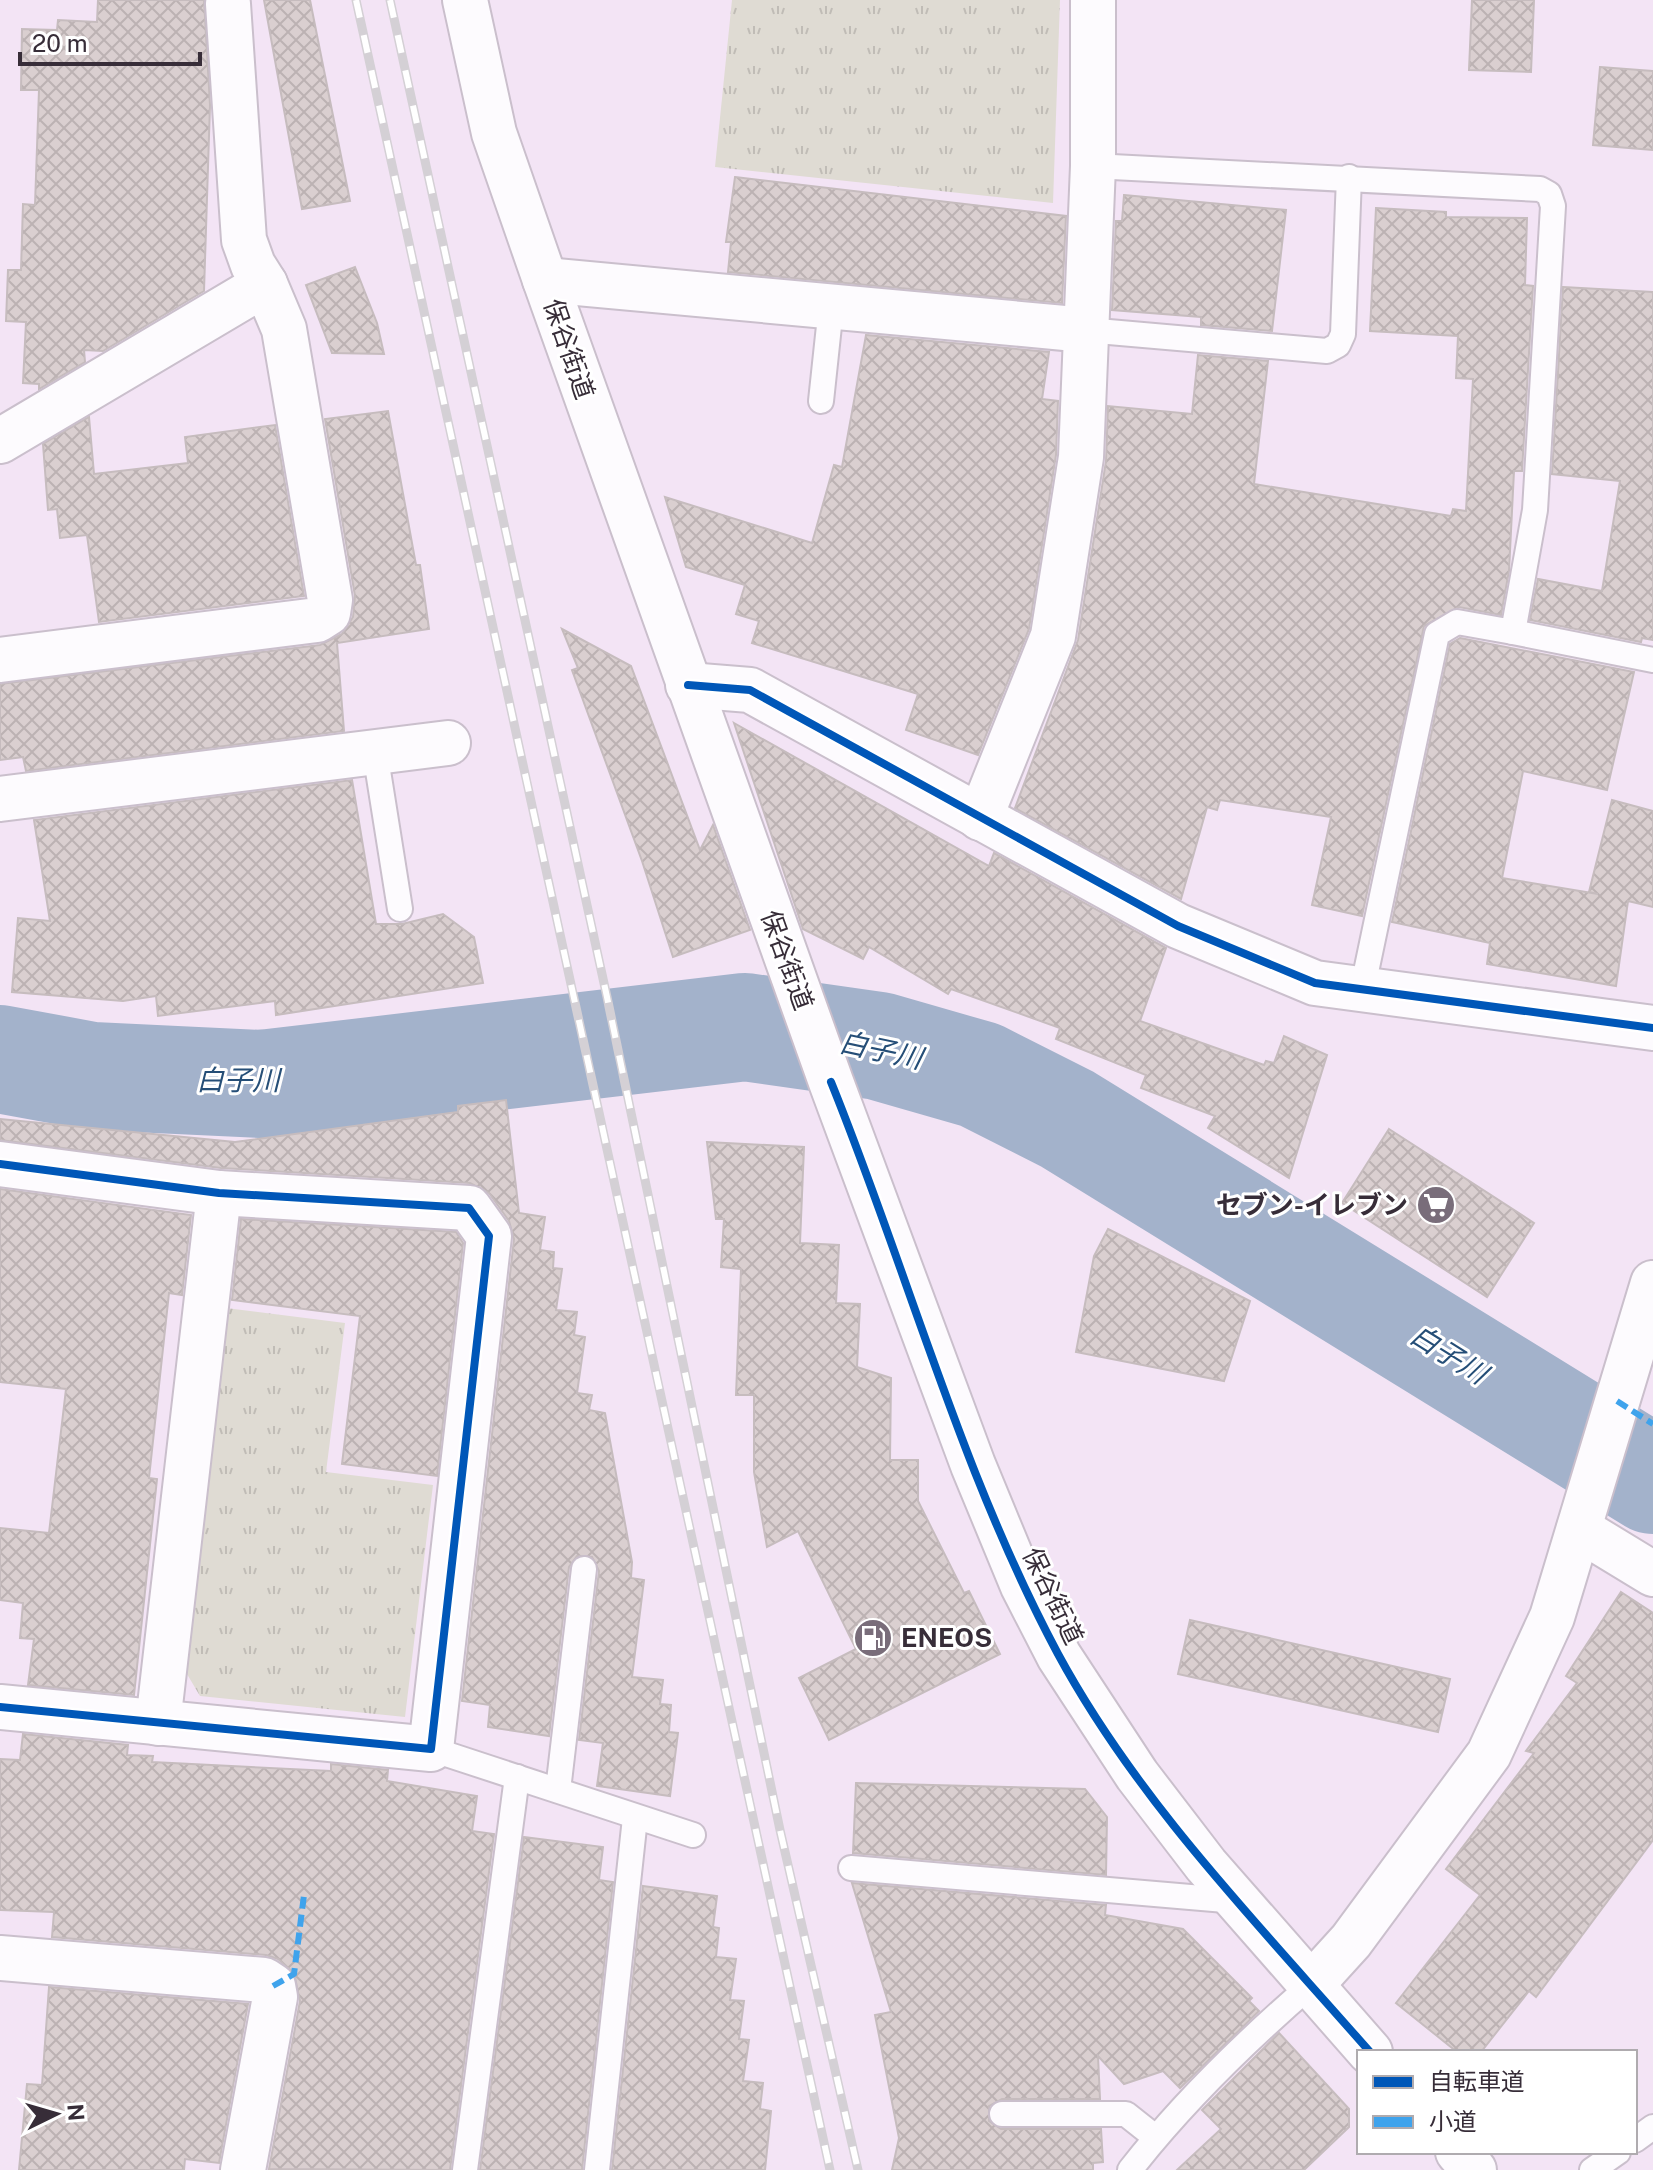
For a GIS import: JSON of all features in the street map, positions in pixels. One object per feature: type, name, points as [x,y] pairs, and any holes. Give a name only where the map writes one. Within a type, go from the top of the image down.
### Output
[{"type":"street","name":"保谷街道","points":[[465,0],[494,133],[545,280],[796,987],[973,1465],[1023,1586],[1098,1720],[1237,1901],[1368,2050]]},
{"type":"street","points":[[980,818],[1053,636],[1081,457],[1093,166],[1093,0]]},
{"type":"street","points":[[0,660],[317,620],[328,613],[330,600],[284,329],[244,240],[228,4]]},
{"type":"street","points":[[545,280],[1086,330]]},
{"type":"street","points":[[0,441],[265,284]]},
{"type":"street","points":[[688,685],[750,690],[1178,926],[1315,983],[1653,1028]]},
{"type":"street","points":[[0,799],[448,743]]},
{"type":"street","points":[[0,1164],[219,1193],[469,1208],[489,1236],[431,1749],[0,1707]]},
{"type":"street","points":[[158,1723],[219,1193]]},
{"type":"street","points":[[1311,1985],[1351,1941],[1489,1754],[1552,1617],[1652,1294]]},
{"type":"street","points":[[1579,1529],[1653,1574]]},
{"type":"street","points":[[0,1958],[264,1980],[273,1986],[275,1997],[243,2170]]},
{"type":"street","points":[[1460,2154],[1474,2170]]},
{"type":"lane","points":[[1093,166],[1349,177],[1540,189],[1549,194],[1553,206],[1535,510],[1513,632]]},
{"type":"lane","points":[[1086,330],[1327,351],[1338,345],[1343,334],[1349,177]]},
{"type":"lane","points":[[821,401],[831,307]]},
{"type":"lane","points":[[1362,991],[1437,634],[1457,622],[1653,660]]},
{"type":"lane","points":[[375,752],[400,909]]},
{"type":"lane","points":[[558,1790],[584,1569]]},
{"type":"lane","points":[[431,1749],[693,1835]]},
{"type":"lane","points":[[465,2170],[517,1777]]},
{"type":"lane","points":[[597,2170],[635,1818]]},
{"type":"lane","points":[[851,1868],[1237,1901]]},
{"type":"lane","points":[[1130,2170],[1155,2137],[1262,2027],[1311,1985]]},
{"type":"lane","points":[[1002,2114],[1126,2114],[1155,2137]]},
{"type":"lane","points":[[1592,2170],[1615,2154]]},
{"type":"green space","points":[[732,0],[1060,0],[1053,203],[715,167]]},
{"type":"green space","points":[[226,1308],[345,1323],[326,1472],[433,1485],[405,1717],[200,1696],[184,1669]]},
{"type":"building","points":[[98,0],[204,0],[210,105],[204,291],[103,351],[84,350],[85,362],[39,389],[39,384],[23,383],[26,322],[6,321],[8,270],[21,270],[23,204],[35,205],[39,90],[21,90],[22,29],[57,30],[58,20],[97,22]]},
{"type":"building","points":[[264,0],[310,0],[350,201],[302,209]]},
{"type":"building","points":[[1472,0],[1534,0],[1531,72],[1469,70]]},
{"type":"building","points":[[1600,67],[1653,71],[1653,150],[1593,145]]},
{"type":"building","points":[[735,177],[1066,216],[1062,303],[728,272],[731,242],[726,242]]},
{"type":"building","points":[[1124,195],[1286,210],[1272,331],[1201,325],[1201,317],[1112,310],[1116,221],[1122,221]]},
{"type":"building","points":[[1376,208],[1446,212],[1446,217],[1527,218],[1525,285],[1533,286],[1522,471],[1514,471],[1509,571],[1501,615],[1459,607],[1424,626],[1362,916],[1312,905],[1331,817],[1220,800],[1217,810],[1207,807],[1181,899],[1015,808],[1078,640],[1106,461],[1108,406],[1192,414],[1198,355],[1268,361],[1254,484],[1451,516],[1453,509],[1466,511],[1473,379],[1456,378],[1458,336],[1370,331]]},
{"type":"building","points":[[355,267],[377,323],[384,354],[332,353],[306,285]]},
{"type":"building","points":[[1563,287],[1653,292],[1653,640],[1642,638],[1641,642],[1530,620],[1538,579],[1602,591],[1620,481],[1552,474]]},
{"type":"building","points":[[866,335],[1049,352],[1042,399],[1058,401],[1056,455],[1029,629],[978,755],[906,730],[918,694],[752,643],[759,621],[736,614],[745,585],[686,567],[665,497],[812,543],[834,465],[842,467]]},
{"type":"building","points":[[388,411],[416,565],[420,565],[429,629],[337,643],[344,731],[26,771],[23,757],[0,760],[0,684],[320,645],[342,634],[353,617],[355,596],[325,419]]},
{"type":"building","points":[[89,417],[94,474],[188,463],[185,437],[275,425],[304,596],[99,622],[87,535],[60,538],[57,509],[48,510],[43,444]]},
{"type":"building","points":[[562,629],[631,666],[700,850],[713,825],[750,930],[673,957],[642,861],[572,670],[578,668]]},
{"type":"building","points":[[1460,638],[1634,672],[1607,790],[1523,771],[1502,878],[1598,894],[1589,892],[1612,800],[1653,811],[1653,907],[1628,901],[1616,986],[1487,964],[1490,943],[1392,922],[1450,644]]},
{"type":"building","points":[[734,723],[989,866],[994,853],[1166,948],[1140,1021],[1264,1065],[1266,1061],[1274,1063],[1284,1036],[1327,1055],[1289,1178],[1208,1128],[1215,1116],[1141,1088],[1146,1075],[1056,1039],[1060,1028],[951,989],[948,994],[869,947],[863,959],[803,929]]},
{"type":"building","points":[[352,780],[376,924],[402,924],[443,914],[474,937],[483,983],[276,1015],[275,1001],[158,1016],[156,996],[123,1001],[12,992],[18,918],[50,921],[34,820]]},
{"type":"building","points":[[506,1100],[519,1213],[545,1217],[540,1250],[554,1252],[553,1268],[562,1269],[556,1310],[577,1312],[574,1335],[585,1337],[577,1393],[592,1395],[589,1410],[605,1413],[632,1562],[631,1578],[644,1580],[632,1677],[663,1680],[660,1704],[671,1705],[669,1732],[678,1733],[670,1796],[597,1786],[603,1743],[579,1740],[599,1571],[592,1557],[577,1556],[569,1567],[549,1736],[488,1727],[490,1705],[462,1701],[514,1239],[509,1221],[489,1193],[470,1183],[221,1168],[0,1140],[0,1119],[235,1142],[458,1112],[458,1106]]},
{"type":"building","points":[[1389,1129],[1534,1223],[1487,1297],[1342,1203]]},
{"type":"building","points":[[707,1142],[804,1147],[800,1243],[839,1245],[836,1303],[860,1304],[857,1367],[891,1378],[890,1460],[918,1460],[918,1501],[964,1593],[969,1591],[1000,1654],[829,1740],[799,1678],[856,1649],[798,1531],[767,1547],[754,1472],[754,1395],[736,1395],[741,1269],[721,1267],[724,1219],[716,1219]]},
{"type":"building","points":[[0,1189],[191,1215],[182,1295],[169,1293],[149,1478],[157,1479],[134,1695],[28,1685],[34,1639],[20,1638],[23,1603],[0,1600],[0,1528],[49,1533],[66,1389],[0,1382]]},
{"type":"building","points":[[241,1219],[456,1232],[463,1243],[437,1476],[342,1464],[360,1316],[232,1300]]},
{"type":"building","points":[[1108,1229],[1250,1301],[1224,1381],[1076,1352],[1094,1256]]},
{"type":"building","points":[[1621,1592],[1653,1613],[1653,1840],[1536,1997],[1529,1991],[1483,2050],[1455,2050],[1396,2003],[1480,1895],[1446,1869],[1534,1753],[1526,1751],[1577,1683],[1566,1676]]},
{"type":"building","points":[[1190,1620],[1450,1679],[1438,1732],[1178,1674]]},
{"type":"building","points":[[23,1734],[128,1745],[127,1755],[153,1756],[152,1762],[331,1771],[331,1764],[388,1770],[387,1781],[477,1796],[472,1831],[494,1834],[450,2170],[269,2169],[300,2001],[294,1973],[278,1959],[266,1955],[52,1937],[54,1912],[0,1910],[0,1759],[20,1760]]},
{"type":"building","points":[[856,1783],[1085,1789],[1107,1817],[1106,1875],[853,1853]]},
{"type":"building","points":[[524,1837],[603,1847],[599,1880],[613,1882],[582,2170],[480,2170]]},
{"type":"building","points":[[852,1883],[1106,1905],[1105,1915],[1183,1929],[1252,1998],[1249,2001],[1259,2011],[1180,2088],[1163,2071],[1124,2084],[1098,2056],[1100,2099],[1002,2099],[989,2106],[989,2121],[1001,2129],[1101,2129],[1103,2162],[1093,2163],[1093,2170],[892,2170],[899,2138],[875,2015],[891,2012]]},
{"type":"building","points":[[643,1886],[717,1896],[713,1927],[719,1928],[716,1957],[736,1959],[730,2000],[744,2001],[739,2039],[749,2040],[743,2081],[763,2083],[760,2109],[771,2111],[765,2170],[612,2170]]},
{"type":"building","points":[[49,1987],[248,2004],[219,2163],[185,2159],[184,2170],[19,2170],[27,2084],[42,2085]]},
{"type":"building","points":[[1279,2033],[1349,2109],[1349,2127],[1304,2170],[1177,2170],[1221,2129],[1202,2110]]},
{"type":"waterway","name":"白子川","points":[[0,1059],[92,1076],[262,1084],[745,1027],[879,1046],[980,1075],[1067,1119],[1653,1480]]},
{"type":"railway","points":[[356,0],[830,2170]]},
{"type":"railway","points":[[390,0],[607,997],[780,1830],[858,2170]]},
{"type":"marked path","points":[[1617,1401],[1653,1424]]},
{"type":"marked path","points":[[273,1986],[294,1974],[304,1895]]},
{"type":"cycle path","points":[[688,685],[750,690],[1178,926],[1315,983],[1653,1028]]},
{"type":"cycle path","points":[[831,1082],[992,1515],[1058,1654],[1125,1761],[1163,1812],[1244,1910],[1368,2050]]},
{"type":"cycle path","points":[[0,1164],[219,1193],[469,1208],[489,1236],[431,1749],[0,1707]]},
{"type":"place","name":"セブン-イレブン","points":[[1436,1205]]},
{"type":"place","name":"ENEOS","points":[[873,1638]]}]
